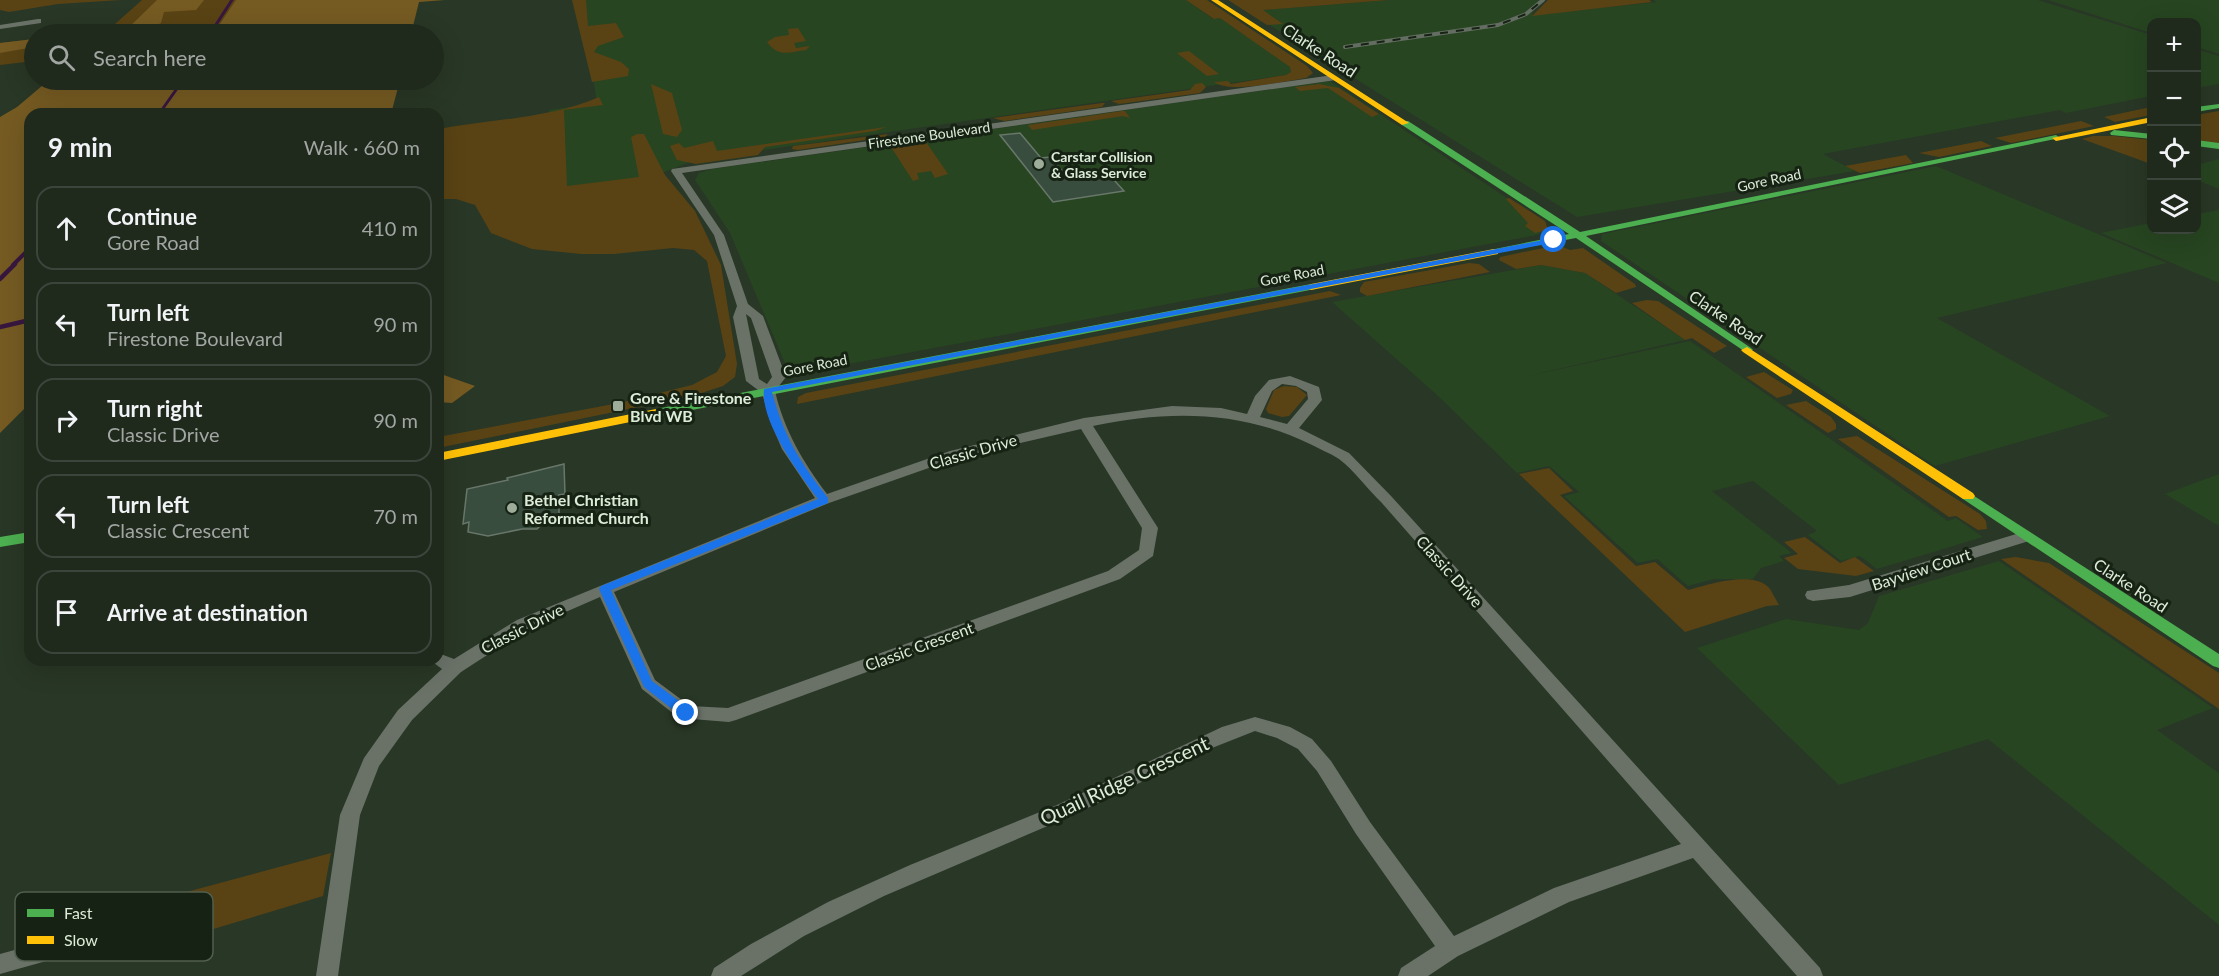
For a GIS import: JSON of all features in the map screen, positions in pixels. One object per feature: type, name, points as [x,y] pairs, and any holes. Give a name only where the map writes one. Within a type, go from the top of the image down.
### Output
[{"type":"main road","name":"Clarke Road","points":[[1214,0],[1578,235],[1657,291],[2219,662]]},
{"type":"main road","points":[[2201,109],[2219,106]]},
{"type":"main road","name":"Gore Road","points":[[444,456],[1578,235],[2147,120]]},
{"type":"main road","points":[[2094,130],[2147,137]]},
{"type":"main road","points":[[2201,144],[2219,146]]},
{"type":"main road","points":[[0,542],[24,538]]},
{"type":"street","points":[[0,27],[38,21]]},
{"type":"street","name":"Firestone Boulevard","points":[[768,391],[779,377],[757,316],[743,306],[719,235],[676,171],[1333,78]]},
{"type":"street","name":"Firestone Boulevard","points":[[743,306],[739,317],[753,381],[768,391],[775,421],[793,459],[824,500]]},
{"type":"street","points":[[1252,419],[1261,394],[1269,383],[1286,379],[1304,384],[1314,390],[1315,400],[1290,429]]},
{"type":"street","name":"Classic Drive","points":[[327,976],[350,815],[370,763],[405,714],[455,667],[474,653],[523,624],[605,589],[824,500],[955,454],[1084,422],[1172,410],[1221,412],[1290,429],[1344,456],[1386,499],[1812,976]]},
{"type":"street","name":"Classic Crescent","points":[[605,589],[648,684],[686,713],[729,715],[1114,574],[1147,552],[1150,528],[1084,422]]},
{"type":"street","name":"Bayview Court","points":[[1814,595],[1850,591],[2026,536]]},
{"type":"street","points":[[444,662],[455,667]]},
{"type":"street","name":"Quail Ridge Crescent","points":[[722,976],[761,948],[873,891],[1042,820],[1218,736],[1255,724],[1283,732],[1305,744],[1324,766],[1363,828],[1450,949]]},
{"type":"street","points":[[1409,976],[1450,949],[1562,895],[1696,848]]},
{"type":"street","points":[[0,964],[15,960]]},
{"type":"shaded area","points":[[0,0],[121,0],[58,4],[9,12],[0,10]]},
{"type":"shaded area","points":[[142,0],[419,0],[412,24],[115,24]]},
{"type":"shaded area","points":[[157,0],[204,0],[196,10],[164,12],[159,24],[132,24]]},
{"type":"shaded area","points":[[236,0],[445,0],[419,2],[414,24],[220,24]]},
{"type":"shaded area","points":[[572,0],[586,0],[588,26],[616,23],[624,37],[598,46],[594,52],[621,62],[629,69],[628,76],[592,82]]},
{"type":"shaded area","points":[[581,0],[1186,0],[1213,19],[1220,18],[1300,73],[695,160],[644,180],[551,191],[549,110],[597,103]]},
{"type":"shaded area","points":[[1186,0],[1207,0],[1307,66],[1313,73],[1306,78],[1258,86],[1233,87],[1214,82],[1228,81],[1231,84],[1286,75],[1291,72],[1290,67],[1220,18],[1214,19]]},
{"type":"shaded area","points":[[1228,0],[1389,0],[1263,10],[1283,24],[1267,25]]},
{"type":"shaded area","points":[[1389,0],[1539,0],[1532,15],[1657,2],[1653,0],[2038,0],[2147,34],[2147,97],[2066,113],[2060,110],[1823,154],[1855,171],[1577,217],[1271,26],[1262,10]]},
{"type":"shaded area","points":[[1548,0],[1649,0],[1652,2],[1532,16]]},
{"type":"shaded area","points":[[2048,0],[2219,0],[2219,54],[2201,48],[2201,18],[2147,18],[2147,32]]},
{"type":"shaded area","points":[[798,28],[806,41],[794,43],[796,48],[810,46],[806,50],[780,52],[767,42],[775,37],[789,35],[788,29]]},
{"type":"shaded area","points":[[24,40],[24,62],[0,65],[0,43]]},
{"type":"shaded area","points":[[24,40],[24,49],[0,53],[0,43]]},
{"type":"shaded area","points":[[1189,51],[1219,74],[1207,76],[1177,53]]},
{"type":"shaded area","points":[[2201,51],[2219,56],[2219,84],[2201,87]]},
{"type":"shaded area","points":[[1330,81],[1542,221],[1548,230],[1536,235],[790,375],[730,233],[695,180],[699,173],[712,169]]},
{"type":"shaded area","points":[[1202,83],[1206,87],[1200,93],[1119,104],[1111,101],[1190,90],[1195,84]]},
{"type":"shaded area","points":[[651,84],[672,93],[682,130],[677,137],[663,134]]},
{"type":"shaded area","points":[[1319,84],[1339,88],[1379,114],[1372,117],[1328,88],[1300,91],[1295,87]]},
{"type":"shaded area","points":[[37,90],[397,90],[393,108],[24,108],[24,409],[0,433],[0,117],[17,107]]},
{"type":"shaded area","points":[[599,97],[603,105],[564,110],[567,186],[639,177],[631,137],[644,134],[665,175],[695,211],[721,265],[737,364],[735,377],[723,386],[692,396],[444,447],[444,436],[619,403],[692,385],[717,372],[726,356],[707,261],[694,250],[673,248],[614,254],[581,254],[532,249],[491,233],[475,205],[456,199],[444,199],[444,128],[540,114]]},
{"type":"shaded area","points":[[1105,103],[1102,107],[1004,121],[993,118]]},
{"type":"shaded area","points":[[2147,108],[2147,116],[2115,122],[2104,117]]},
{"type":"shaded area","points":[[1125,111],[1130,118],[1123,116],[1032,130],[1028,125]]},
{"type":"shaded area","points":[[2219,111],[2219,144],[2201,142],[2201,114]]},
{"type":"shaded area","points":[[2081,121],[2094,126],[2011,143],[1995,138]]},
{"type":"shaded area","points":[[886,127],[875,131],[765,147],[758,155],[696,164],[677,160],[670,146],[679,143],[684,148],[713,141],[717,151]]},
{"type":"shaded area","points":[[888,134],[885,137],[792,149],[793,146]]},
{"type":"shaded area","points":[[2093,136],[2114,136],[2147,140],[2147,163],[2082,139]]},
{"type":"shaded area","points":[[924,139],[948,174],[935,178],[931,171],[917,173],[919,179],[913,181],[891,147],[892,143]]},
{"type":"shaded area","points":[[1981,141],[1992,146],[1939,157],[1919,153]]},
{"type":"shaded area","points":[[1906,155],[1913,163],[1860,173],[1845,166]]},
{"type":"shaded area","points":[[2219,159],[2219,189],[2201,182],[2201,164]]},
{"type":"shaded area","points":[[1936,166],[2167,263],[1937,318],[2110,416],[1935,466],[1601,241],[1602,234]]},
{"type":"shaded area","points":[[1509,198],[1545,221],[1548,230],[1535,233],[1525,226],[1528,223],[1506,199]]},
{"type":"shaded area","points":[[2219,210],[2219,283],[2101,233],[2147,224],[2147,234],[2201,234],[2201,213]]},
{"type":"shaded area","points":[[1558,245],[1570,250],[1583,248],[1635,284],[1636,287],[1616,293],[1585,273],[1541,265],[1516,269],[1499,260],[1500,257]]},
{"type":"shaded area","points":[[1469,263],[1479,264],[1490,272],[1367,296],[1360,292],[1364,282]]},
{"type":"shaded area","points":[[1541,265],[1585,273],[1685,340],[1523,377],[1690,341],[1948,521],[1956,518],[1983,537],[1877,569],[1860,556],[1841,561],[1808,535],[1817,531],[1753,481],[1712,491],[1792,553],[1779,556],[1784,561],[1761,568],[1753,579],[1714,579],[1688,586],[1657,559],[1638,563],[1564,496],[1579,492],[1549,466],[1517,473],[1437,395],[1332,302]]},
{"type":"shaded area","points":[[1330,291],[1341,295],[797,404],[798,397],[806,393]]},
{"type":"shaded area","points":[[1647,300],[1658,301],[1727,346],[1714,353],[1692,338],[1685,340],[1632,303]]},
{"type":"shaded area","points":[[1764,372],[1793,390],[1791,394],[1777,398],[1746,377]]},
{"type":"shaded area","points":[[444,375],[475,386],[452,403],[444,402]]},
{"type":"shaded area","points":[[1284,386],[1297,387],[1307,395],[1289,416],[1282,417],[1268,413],[1266,409],[1274,390]]},
{"type":"shaded area","points":[[1806,401],[1831,417],[1836,424],[1836,429],[1828,433],[1786,405]]},
{"type":"shaded area","points":[[1857,436],[1980,514],[1986,521],[1987,529],[1978,530],[1956,516],[1949,517],[1838,439]]},
{"type":"shaded area","points":[[1549,468],[1573,491],[1560,495],[1636,566],[1655,562],[1688,590],[1730,580],[1754,580],[1770,589],[1779,605],[1767,606],[1685,632],[1519,474]]},
{"type":"shaded area","points":[[2219,474],[2219,526],[2165,494]]},
{"type":"shaded area","points":[[1805,537],[1840,563],[1855,557],[1874,571],[1856,576],[1798,569],[1784,558],[1798,554],[1784,542]]},
{"type":"shaded area","points":[[2016,557],[2049,563],[2219,673],[2219,709],[2001,559]]},
{"type":"shaded area","points":[[1999,561],[2213,708],[2157,730],[2219,773],[2219,925],[1988,739],[1839,785],[1697,648],[1786,619],[1859,630],[1868,623],[1879,596]]},
{"type":"shaded area","points":[[331,853],[323,896],[213,929],[213,892],[187,892]]},
{"type":"building","name":"Carstar Collision & Glass Service","points":[[1020,133],[1041,158],[1050,157],[1067,176],[1105,170],[1124,191],[1053,202],[1000,135]]},
{"type":"building","name":"Bethel Christian Reformed Church","points":[[564,464],[565,494],[559,495],[559,520],[543,523],[537,529],[522,529],[488,536],[468,532],[469,522],[463,524],[467,489]]},
{"type":"waterway","points":[[216,24],[232,0]]},
{"type":"waterway","points":[[163,108],[176,90]]},
{"type":"waterway","points":[[13,265],[24,254]]},
{"type":"waterway","points":[[0,279],[15,264]]},
{"type":"waterway","points":[[0,327],[24,321]]},
{"type":"railway","points":[[1345,47],[1498,25],[1526,14],[1543,0]]},
{"type":"traffic: fast","points":[[2201,109],[2219,106]]},
{"type":"traffic: fast","points":[[1405,123],[1578,235],[1747,350]]},
{"type":"traffic: fast","points":[[2114,133],[2147,136]]},
{"type":"traffic: fast","points":[[1494,252],[2056,138]]},
{"type":"traffic: fast","points":[[2201,144],[2219,146]]},
{"type":"traffic: fast","points":[[656,413],[1311,287]]},
{"type":"traffic: fast","points":[[1968,496],[2219,662]]},
{"type":"traffic: fast","points":[[0,542],[24,538]]},
{"type":"traffic: slow","points":[[1214,0],[1405,123]]},
{"type":"traffic: slow","points":[[2056,138],[2147,120]]},
{"type":"traffic: slow","points":[[1311,287],[1494,252]]},
{"type":"traffic: slow","points":[[1747,350],[1968,496]]},
{"type":"traffic: slow","points":[[444,456],[656,413]]},
{"type":"place","name":"Carstar Collision & Glass Service","points":[[1039,164]]},
{"type":"place","name":"Gore & Firestone Blvd WB","points":[[618,406]]},
{"type":"place","name":"Bethel Christian Reformed Church","points":[[512,508]]},
{"type":"route","points":[[686,713],[648,684],[605,589],[824,500],[793,459],[771,411],[768,391],[1554,240]]}]
